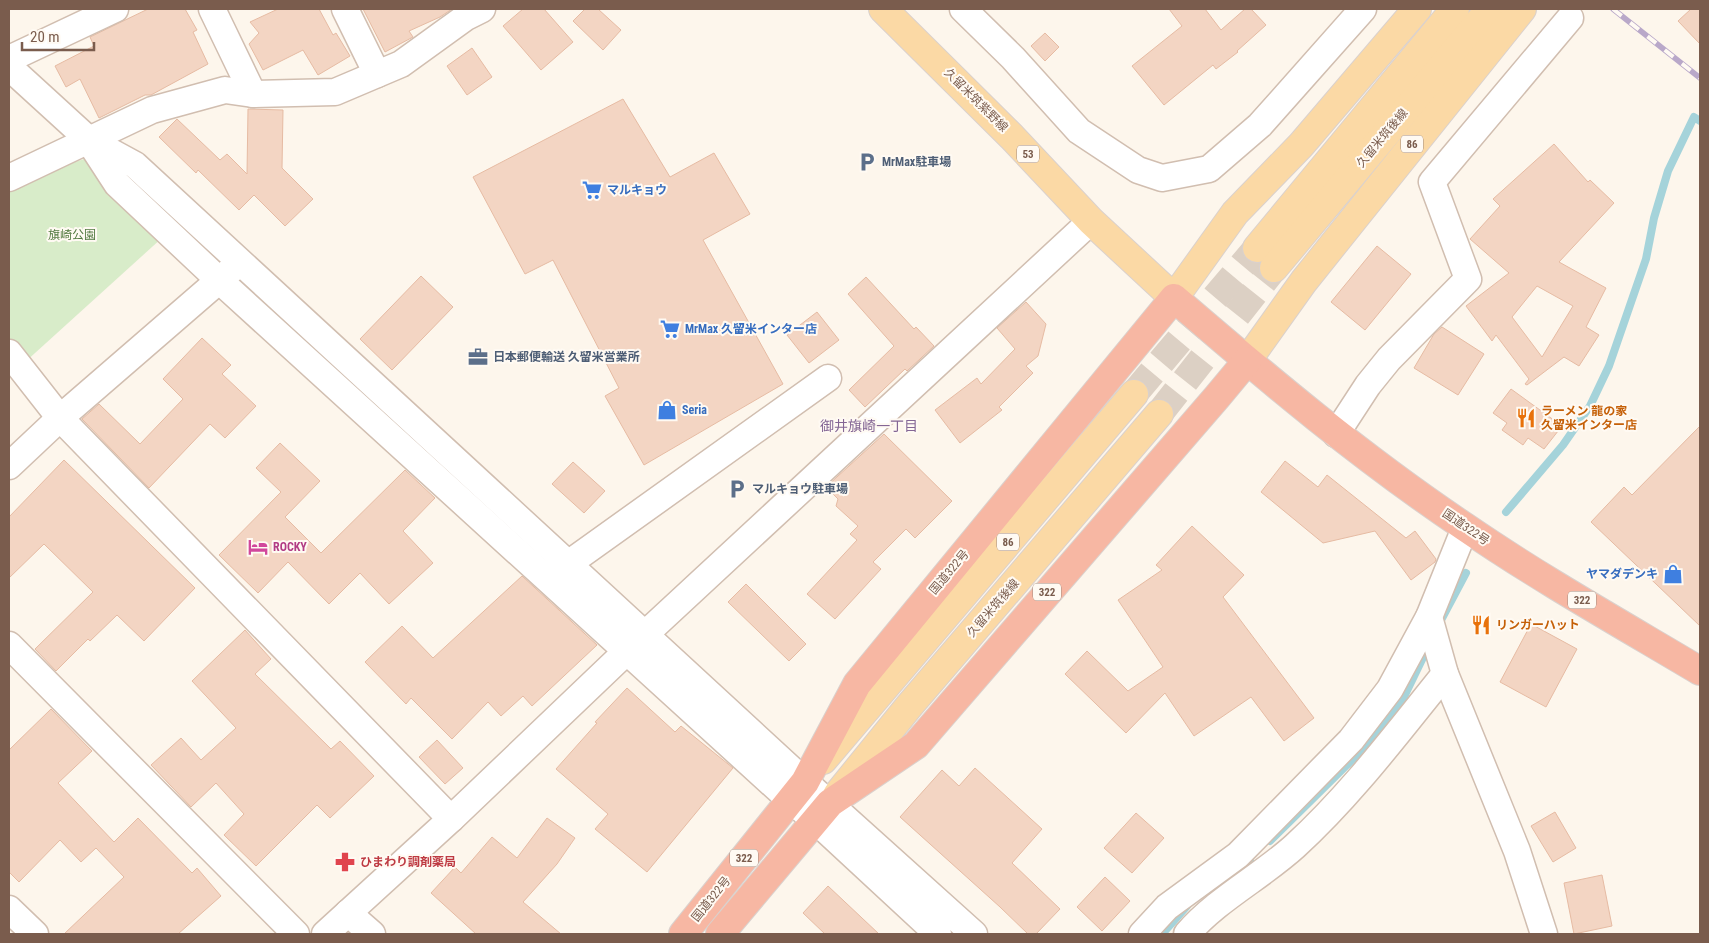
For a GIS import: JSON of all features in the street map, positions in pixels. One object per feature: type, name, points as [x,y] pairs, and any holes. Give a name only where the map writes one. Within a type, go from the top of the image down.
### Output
[{"type":"highway","name":"国道322号","points":[[683,934],[797,791],[857,684],[1174,298],[1336,434],[1465,528],[1700,671]]},
{"type":"highway","name":"322","points":[[720,934],[823,812],[916,745],[1247,361]]},
{"type":"main road","points":[[1174,298],[1235,213],[1302,145],[1417,9]]},
{"type":"main road","name":"久留米筑後線","points":[[1455,9],[1266,258],[1490,9]]},
{"type":"main road","name":"86","points":[[1247,361],[1304,281],[1522,9]]},
{"type":"main road","name":"久留米筑紫野線","points":[[885,10],[1012,137],[1091,220],[1174,298]]},
{"type":"main road","name":"86","points":[[797,791],[1134,394]]},
{"type":"main road","name":"久留米筑後線","points":[[823,812],[910,705],[1159,414]]},
{"type":"street","points":[[212,9],[253,94]]},
{"type":"street","points":[[345,9],[377,74]]},
{"type":"street","points":[[963,9],[1013,58],[1079,131],[1138,170],[1162,178],[1209,169],[1260,125],[1363,9]]},
{"type":"street","points":[[9,59],[102,12]]},
{"type":"street","points":[[9,178],[152,110],[225,90],[253,94],[335,92],[401,64],[470,12]]},
{"type":"street","points":[[1336,434],[1368,385],[1388,359],[1468,280],[1432,182],[1570,18]]},
{"type":"street","points":[[9,67],[89,140],[135,165],[568,564],[636,643]]},
{"type":"street","points":[[89,140],[117,184],[220,281],[636,643],[797,791],[974,934]]},
{"type":"street","points":[[325,934],[451,820],[636,643],[1091,220]]},
{"type":"street","points":[[9,466],[60,418],[240,262]]},
{"type":"street","points":[[9,354],[60,418],[451,820]]},
{"type":"street","points":[[568,564],[828,378]]},
{"type":"street","points":[[1142,934],[1167,907],[1238,855],[1351,740],[1390,689],[1429,617],[1465,528]]},
{"type":"street","points":[[1429,617],[1444,674],[1517,851],[1544,934]]},
{"type":"street","points":[[9,645],[296,934]]},
{"type":"street","points":[[1187,934],[1220,904],[1268,869],[1296,845],[1362,777],[1444,674]]},
{"type":"street","points":[[823,812],[938,934]]},
{"type":"street","points":[[9,909],[34,934]]},
{"type":"street","points":[[348,913],[372,934]]},
{"type":"green space","name":"旗崎公園","points":[[84,159],[163,237],[24,363],[9,344],[9,188],[43,173]]},
{"type":"building","points":[[148,9],[185,9],[197,30],[193,32],[208,64],[151,95],[145,95],[99,118],[80,79],[66,87],[55,66],[94,46],[90,37]]},
{"type":"building","points":[[278,9],[319,9],[333,35],[336,33],[350,56],[318,75],[303,50],[263,70],[249,44],[259,33],[250,22]]},
{"type":"building","points":[[363,9],[452,9],[440,17],[409,31],[413,37],[385,52]]},
{"type":"building","points":[[523,9],[544,9],[573,42],[541,70],[503,26]]},
{"type":"building","points":[[585,9],[598,9],[621,30],[603,50],[573,21]]},
{"type":"building","points":[[1169,9],[1205,9],[1221,30],[1245,9],[1251,9],[1266,25],[1238,52],[1216,69],[1213,65],[1164,105],[1132,66],[1182,26]]},
{"type":"building","points":[[1691,9],[1700,9],[1700,44],[1678,21]]},
{"type":"building","points":[[1045,33],[1059,47],[1045,61],[1031,46]]},
{"type":"building","points":[[472,48],[492,77],[467,95],[447,66]]},
{"type":"building","name":"MrMax 久留米インター店","points":[[623,99],[670,177],[714,153],[750,214],[703,240],[783,384],[644,465],[605,396],[619,388],[553,260],[525,274],[473,177]]},
{"type":"building","points":[[248,109],[283,110],[282,168],[313,199],[285,226],[254,195],[239,210],[198,170],[196,173],[159,137],[177,119],[220,160],[227,154],[247,174]]},
{"type":"building","points":[[1554,144],[1588,182],[1590,180],[1614,203],[1559,262],[1606,288],[1586,327],[1599,335],[1579,366],[1564,357],[1527,385],[1525,384],[1529,379],[1496,335],[1492,341],[1466,306],[1509,273],[1470,239],[1500,206],[1493,199]],"holes":[[[1537,286],[1573,306],[1542,357],[1512,317]]]},
{"type":"building","points":[[1377,246],[1411,274],[1365,330],[1331,302]]},
{"type":"building","points":[[421,276],[453,307],[392,370],[360,339]]},
{"type":"building","points":[[866,277],[914,329],[916,327],[934,346],[907,371],[905,369],[865,407],[849,390],[894,346],[848,294]]},
{"type":"building","points":[[1026,302],[1046,324],[1038,356],[1026,366],[1033,373],[999,407],[1002,410],[960,443],[935,410],[977,378],[981,384],[1015,349],[997,328]]},
{"type":"building","points":[[817,312],[839,340],[809,363],[787,335]]},
{"type":"building","points":[[1442,327],[1484,354],[1458,395],[1414,368],[1434,334]]},
{"type":"building","points":[[202,338],[231,365],[222,374],[256,406],[225,438],[210,424],[149,488],[82,419],[99,404],[140,444],[183,399],[163,379]]},
{"type":"building","name":"ラーメン 龍の家 久留米インター店","points":[[1511,389],[1562,426],[1544,449],[1528,438],[1523,445],[1502,430],[1507,423],[1493,413]]},
{"type":"building","name":"ヤマダデンキ","points":[[1700,426],[1700,626],[1591,522],[1624,487],[1632,495]]},
{"type":"building","points":[[884,434],[952,501],[915,538],[906,529],[873,562],[881,569],[835,619],[807,594],[857,540],[850,534],[858,526],[836,506],[838,499],[826,487]]},
{"type":"building","points":[[280,443],[320,481],[285,517],[321,553],[405,470],[435,498],[403,531],[433,563],[389,604],[360,573],[329,604],[288,562],[258,593],[219,555],[281,492],[256,468]]},
{"type":"building","points":[[64,460],[195,588],[144,641],[117,615],[90,641],[88,639],[56,671],[35,649],[93,592],[44,544],[9,578],[9,517]]},
{"type":"building","points":[[1285,461],[1318,487],[1327,475],[1406,538],[1415,531],[1436,559],[1435,562],[1411,580],[1375,531],[1323,543],[1261,492]]},
{"type":"building","points":[[573,462],[605,491],[584,513],[552,484]]},
{"type":"building","points":[[1192,526],[1244,575],[1223,597],[1314,718],[1284,741],[1251,697],[1194,736],[1165,693],[1126,733],[1065,674],[1087,651],[1128,691],[1163,667],[1118,600],[1162,570],[1156,565]]},
{"type":"building","points":[[522,576],[597,645],[532,706],[523,696],[501,716],[488,702],[452,739],[411,698],[406,704],[365,662],[402,626],[433,658]]},
{"type":"building","points":[[746,584],[806,644],[789,661],[728,602]]},
{"type":"building","points":[[1531,624],[1577,649],[1546,707],[1500,682]]},
{"type":"building","points":[[245,630],[271,659],[255,674],[331,749],[340,741],[374,776],[330,818],[317,805],[256,866],[224,835],[244,814],[216,783],[191,807],[151,765],[181,738],[201,760],[236,728],[192,681]]},
{"type":"building","points":[[627,688],[675,732],[681,726],[733,768],[647,872],[595,829],[608,814],[556,769],[597,723],[595,722]]},
{"type":"building","points":[[51,709],[92,751],[58,783],[114,842],[138,818],[192,873],[197,868],[221,896],[178,934],[64,934],[124,877],[96,848],[81,862],[60,840],[19,882],[9,872],[9,750]]},
{"type":"building","points":[[437,740],[463,768],[445,784],[419,757]]},
{"type":"building","points":[[975,768],[1042,829],[1012,863],[1060,909],[1036,934],[1028,934],[900,817],[942,770],[959,786]]},
{"type":"building","points":[[1555,812],[1576,848],[1553,862],[1531,826]]},
{"type":"building","points":[[1136,813],[1164,838],[1132,873],[1104,848]]},
{"type":"building","points":[[547,818],[575,838],[557,864],[523,902],[561,934],[476,934],[431,893],[455,867],[461,873],[492,837],[517,858]]},
{"type":"building","points":[[1602,875],[1612,926],[1574,934],[1564,883]]},
{"type":"building","points":[[1105,877],[1130,901],[1102,931],[1077,907]]},
{"type":"building","points":[[828,886],[879,934],[825,934],[803,913]]},
{"type":"waterway","points":[[1506,512],[1563,445],[1590,406],[1609,366],[1646,259],[1654,218],[1668,171],[1694,117],[1700,121]]},
{"type":"waterway","points":[[1439,624],[1466,573]]},
{"type":"waterway","points":[[1270,841],[1352,760],[1400,705],[1430,643]]},
{"type":"waterway","points":[[1223,881],[1250,861]]},
{"type":"waterway","points":[[1162,934],[1187,906]]},
{"type":"tunnel","points":[[1134,394],[1257,248]]},
{"type":"tunnel","points":[[1159,414],[1274,268]]},
{"type":"railway","points":[[1613,9],[1700,78]]},
{"type":"place","name":"MrMax駐車場","points":[[867,162]]},
{"type":"place","name":"マルキョウ","points":[[592,190]]},
{"type":"place","name":"MrMax 久留米インター店","points":[[670,329]]},
{"type":"place","name":"日本郵便輸送 久留米営業所","points":[[478,357]]},
{"type":"place","name":"Seria","points":[[667,410]]},
{"type":"place","name":"ラーメン 龍の家 久留米インター店","points":[[1526,418]]},
{"type":"place","name":"マルキョウ駐車場","points":[[737,489]]},
{"type":"place","name":"ROCKY","points":[[258,547]]},
{"type":"place","name":"ヤマダデンキ","points":[[1673,574]]},
{"type":"place","name":"リンガーハット","points":[[1481,625]]},
{"type":"place","name":"ひまわり調剤薬局","points":[[345,862]]},
{"type":"district","name":"御井旗崎一丁目","points":[[869,426]]}]
